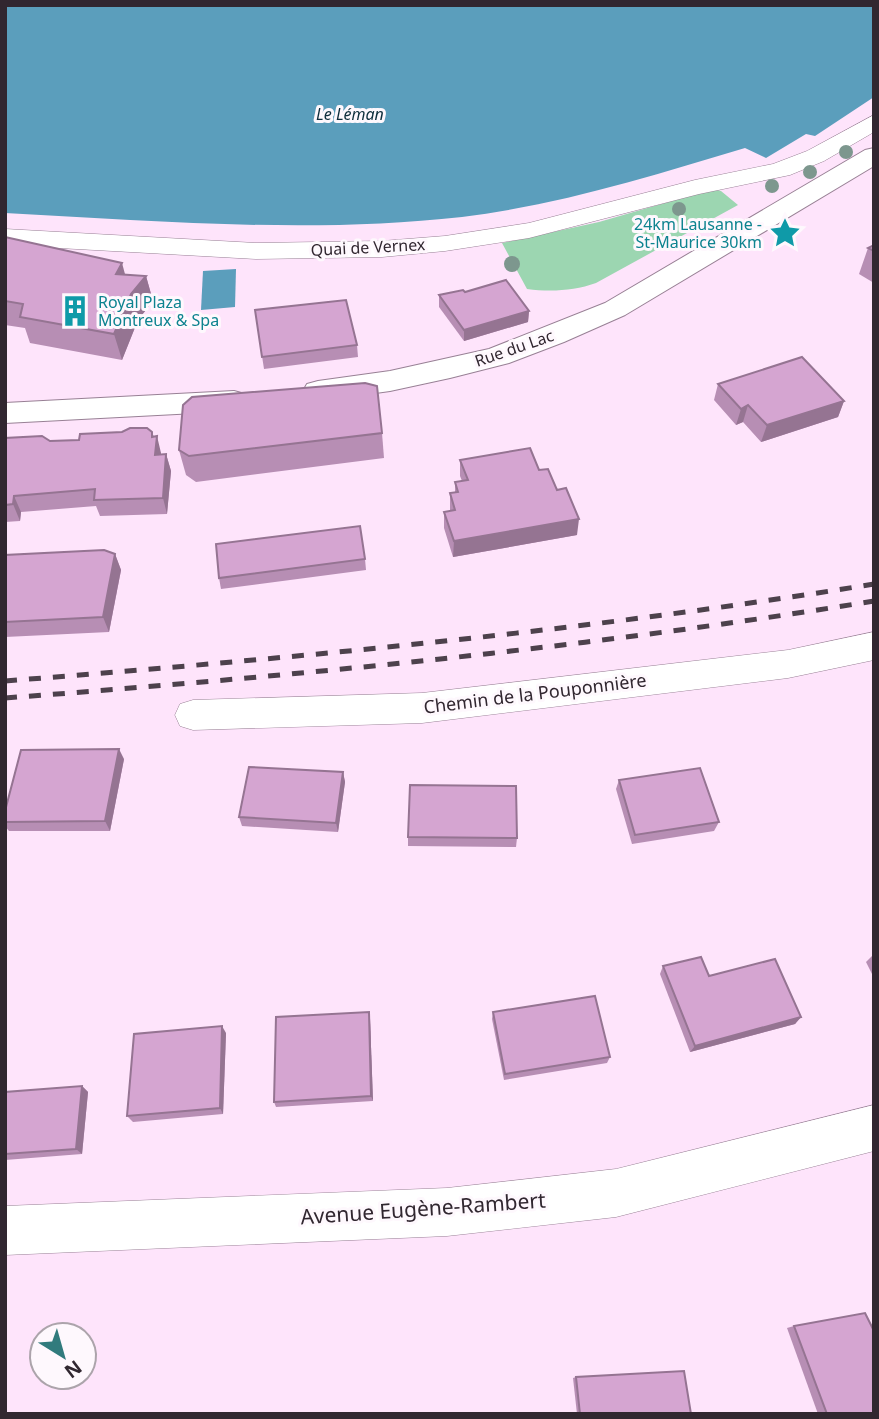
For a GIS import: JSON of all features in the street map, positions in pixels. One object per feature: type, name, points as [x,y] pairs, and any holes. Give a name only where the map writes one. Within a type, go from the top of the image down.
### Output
[{"type":"main road","name":"Rue du Lac","points":[[294,394],[390,381],[450,368],[498,356],[554,335],[615,309],[874,155]]},
{"type":"main road","points":[[5,413],[263,398]]},
{"type":"street","name":"Quai de Vernex","points":[[5,237],[187,250],[263,251],[423,244],[505,235],[593,217],[724,179],[794,165],[826,152],[874,122]]},
{"type":"street","name":"Chemin de la Pouponnière","points":[[193,715],[422,708],[788,664],[874,646]]},
{"type":"street","name":"Avenue Eugène-Rambert","points":[[5,1231],[447,1212],[616,1193],[874,1128]]},
{"type":"green space","points":[[713,189],[721,191],[738,205],[588,286],[562,290],[527,289],[502,243],[599,222]]},
{"type":"water","name":"Le Léman","points":[[5,5],[874,5],[874,97],[815,136],[806,134],[766,158],[745,148],[570,197],[462,217],[348,225],[291,225],[5,213]]},
{"type":"water","points":[[236,269],[235,307],[201,310],[203,271]]},
{"type":"building","name":"Royal Plaza Montreux & Spa","points":[[5,237],[122,263],[116,274],[146,276],[131,294],[114,334],[20,317],[23,304],[5,301]]},
{"type":"building","points":[[506,280],[529,311],[464,330],[439,295],[463,290],[465,292]]},
{"type":"building","points":[[346,300],[357,345],[262,357],[255,310]]},
{"type":"building","points":[[802,357],[844,401],[767,425],[748,405],[741,409],[718,384]]},
{"type":"building","points":[[365,383],[377,386],[382,433],[189,456],[179,450],[183,405],[192,397]]},
{"type":"building","points":[[130,428],[147,428],[152,432],[152,437],[157,436],[155,455],[166,454],[163,498],[94,500],[95,489],[14,496],[13,504],[5,505],[5,438],[42,436],[50,441],[79,440],[80,434],[122,432]]},
{"type":"building","points":[[530,448],[539,470],[548,469],[557,490],[566,488],[579,519],[454,541],[444,512],[455,510],[450,493],[458,492],[455,482],[468,480],[460,460]]},
{"type":"building","points":[[360,526],[365,559],[219,578],[216,544]]},
{"type":"building","points":[[104,550],[115,554],[103,617],[5,622],[5,555]]},
{"type":"building","points":[[119,749],[105,821],[5,822],[5,811],[21,750]]},
{"type":"building","points":[[249,767],[343,772],[336,823],[239,817]]},
{"type":"building","points":[[700,768],[719,822],[635,835],[619,780]]},
{"type":"building","points":[[410,785],[516,786],[517,838],[408,837]]},
{"type":"building","points":[[701,957],[709,976],[775,959],[801,1017],[695,1046],[663,966]]},
{"type":"building","points":[[595,996],[610,1057],[505,1074],[493,1012]]},
{"type":"building","points":[[369,1012],[371,1096],[274,1102],[276,1017]]},
{"type":"building","points":[[222,1026],[220,1108],[127,1116],[134,1034]]},
{"type":"building","points":[[82,1086],[76,1149],[5,1154],[5,1092]]},
{"type":"building","points":[[865,1313],[874,1331],[874,1413],[827,1414],[794,1326]]},
{"type":"building","points":[[684,1371],[691,1414],[580,1414],[576,1377]]},
{"type":"railway","points":[[5,681],[441,642],[658,616],[874,584]]},
{"type":"railway","points":[[5,698],[223,680],[549,647],[874,601]]},
{"type":"place","name":"24km Lausanne - St-Maurice 30km","points":[[785,233]]},
{"type":"place","name":"Royal Plaza Montreux & Spa","points":[[75,311]]}]
